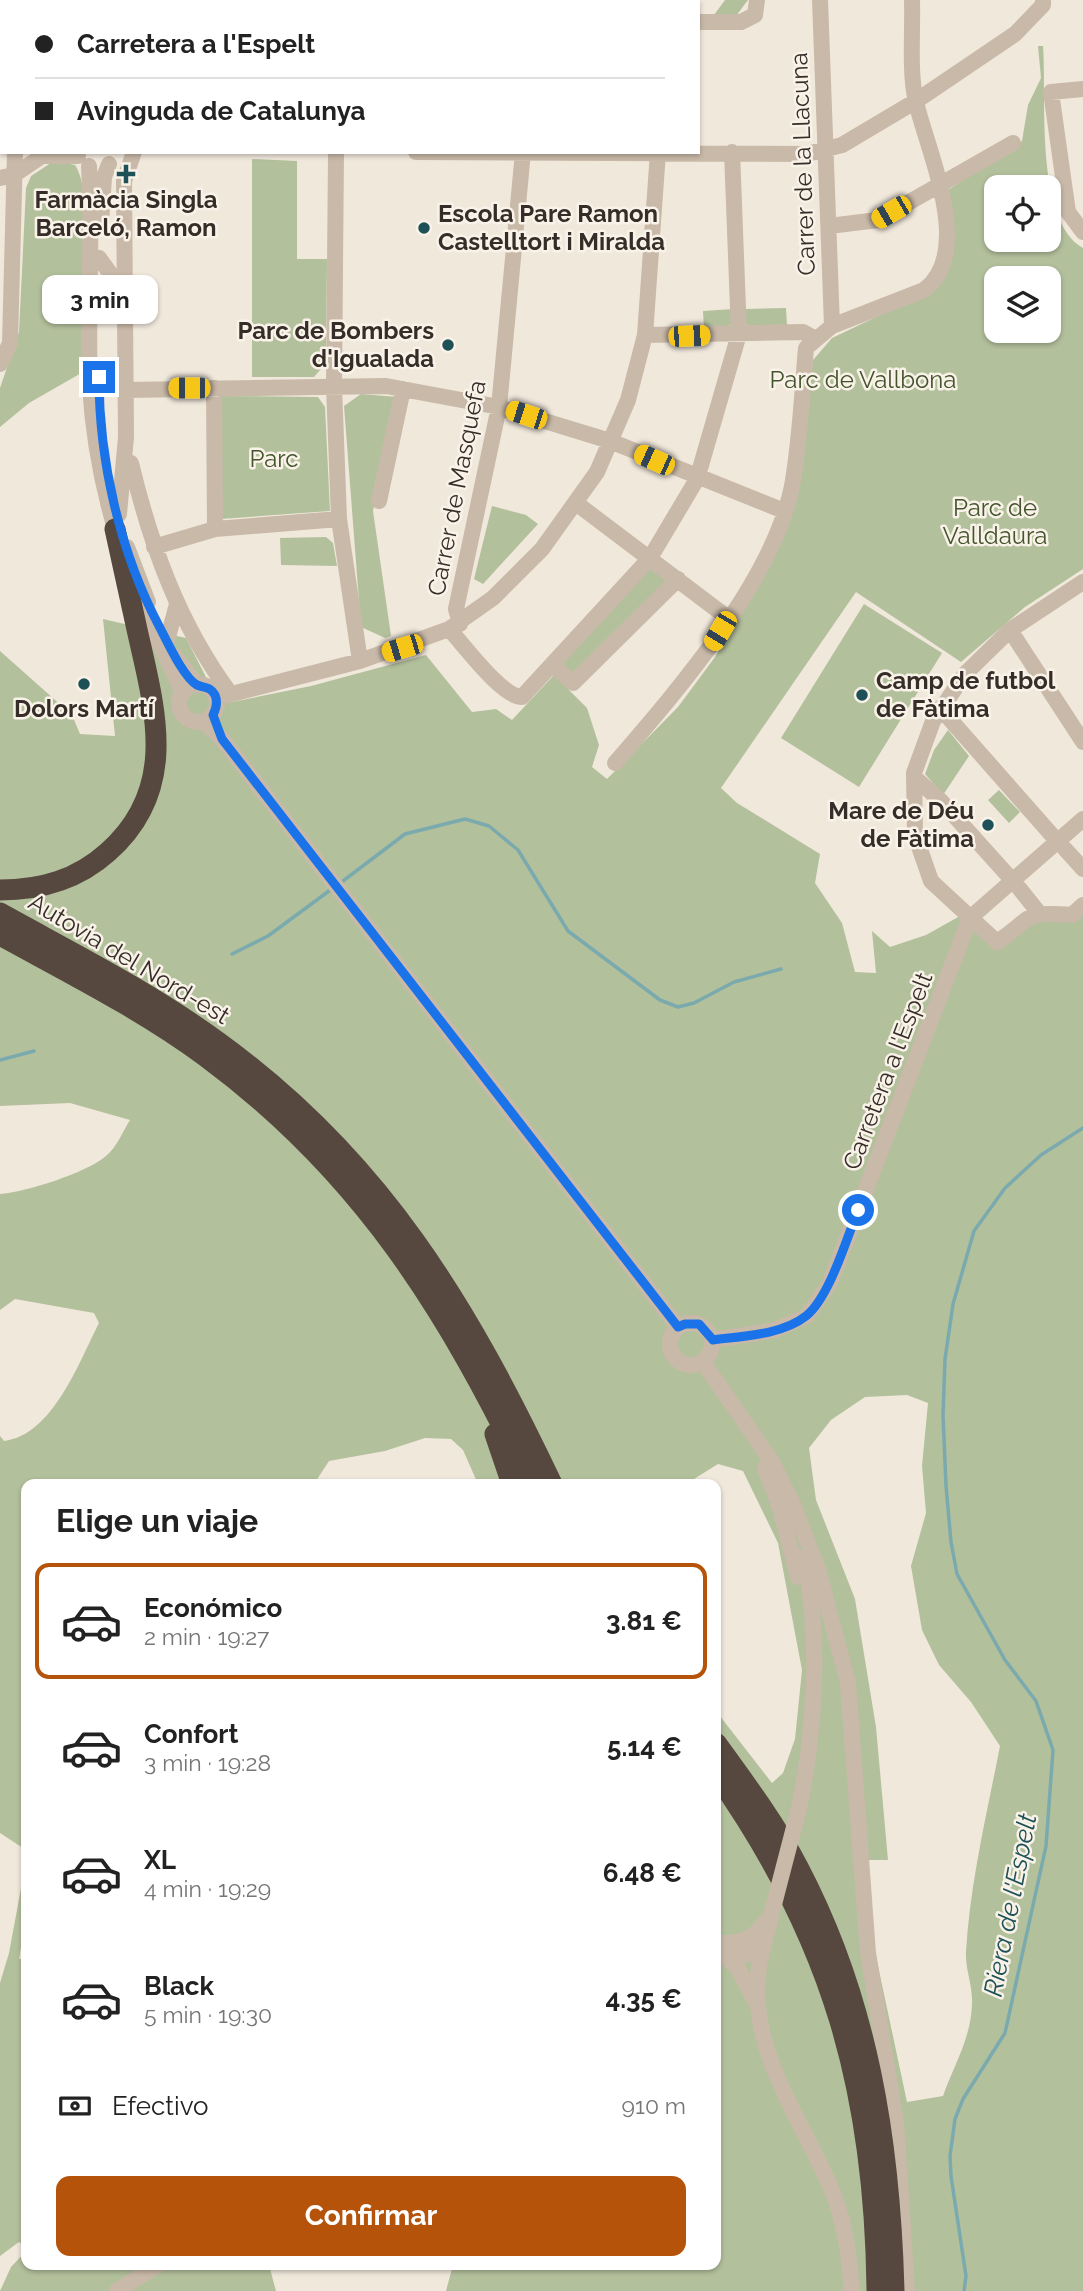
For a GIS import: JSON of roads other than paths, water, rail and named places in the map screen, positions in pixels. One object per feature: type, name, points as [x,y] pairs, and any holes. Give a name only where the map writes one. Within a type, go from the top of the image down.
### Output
[{"type":"highway","points":[[0,890],[53,883],[96,863],[134,822],[155,777],[158,735],[154,697],[117,522]]},
{"type":"highway","name":"Autovia del Nord-est","points":[[0,913],[116,977],[199,1029],[270,1084],[328,1139],[397,1214],[454,1296],[502,1381],[550,1479]]},
{"type":"highway","name":"Autovia del Nord-est","points":[[0,935],[121,1001],[204,1055],[295,1131],[354,1192],[432,1297],[484,1388],[529,1479]]},
{"type":"highway","points":[[484,1388],[490,1421],[510,1479]]},
{"type":"highway","points":[[721,1751],[796,1864],[829,1930],[850,1985],[868,2050],[883,2130],[894,2291]]},
{"type":"highway","points":[[721,1782],[780,1873],[824,1968],[836,2001],[865,2119],[874,2209],[877,2291]]},
{"type":"street","points":[[700,22],[741,22],[755,15],[757,0]]},
{"type":"street","name":"Carrer de la Llacuna","points":[[820,0],[832,326]]},
{"type":"street","points":[[615,763],[682,683],[729,618],[760,566],[785,512],[792,486],[806,348],[832,326],[924,290],[934,283],[942,270],[942,181],[916,101],[912,0]]},
{"type":"street","points":[[700,152],[807,154],[842,145],[916,101],[1015,34],[1043,5],[1044,0]]},
{"type":"street","points":[[1083,89],[1051,92],[1068,212],[1083,232]]},
{"type":"street","points":[[829,226],[878,220],[942,181],[1013,143]]},
{"type":"street","points":[[455,626],[510,694],[522,697],[650,558],[697,479],[739,334],[733,152]]},
{"type":"street","points":[[0,364],[10,344],[6,272],[7,177],[14,154]]},
{"type":"street","points":[[117,522],[126,444],[124,181],[133,154]]},
{"type":"street","points":[[336,154],[334,386],[339,519],[360,661]]},
{"type":"street","name":"Carrer de Masquefa","points":[[455,626],[456,609],[499,407],[523,154]]},
{"type":"street","points":[[223,696],[207,687],[190,689],[180,704],[183,714],[192,721],[208,718],[223,696],[360,661],[455,626],[493,598],[542,549],[597,472],[628,400],[645,335],[654,242],[658,154]]},
{"type":"street","points":[[7,177],[42,156],[116,156]]},
{"type":"street","points":[[116,156],[104,177],[99,258],[99,401],[106,463],[117,522],[141,588],[180,663],[190,689]]},
{"type":"street","points":[[81,158],[93,231],[90,388],[101,469],[135,592],[190,689]]},
{"type":"street","points":[[99,258],[123,291]]},
{"type":"street","points":[[645,335],[803,332],[816,339]]},
{"type":"street","points":[[125,390],[334,386],[403,389],[499,407],[610,441],[697,479],[785,512]]},
{"type":"street","points":[[214,388],[215,529]]},
{"type":"street","points":[[379,501],[403,389]]},
{"type":"street","points":[[126,444],[154,547],[177,604],[223,696]]},
{"type":"street","points":[[576,503],[729,618]]},
{"type":"street","points":[[154,547],[215,529],[339,519]]},
{"type":"street","points":[[552,664],[573,683],[678,579]]},
{"type":"street","points":[[1077,910],[1030,915],[997,943],[931,881],[924,865],[912,817],[914,777],[924,740],[940,708],[965,674],[1010,630],[1082,584]]},
{"type":"street","points":[[167,641],[177,604]]},
{"type":"street","points":[[1010,630],[1083,742]]},
{"type":"street","points":[[940,708],[1083,869]]},
{"type":"street","points":[[208,718],[363,923],[678,1327]]},
{"type":"street","points":[[914,777],[941,801],[1039,913]]},
{"type":"street","points":[[970,918],[1062,845],[1083,819]]},
{"type":"street","name":"Carretera a l'Espelt","points":[[713,1340],[775,1330],[807,1316],[830,1283],[970,918]]},
{"type":"street","points":[[685,1324],[699,1324],[713,1340],[711,1354],[703,1362],[690,1366],[672,1355],[670,1341],[678,1327],[685,1324]]},
{"type":"street","points":[[703,1362],[776,1469],[818,1569],[848,1683],[869,1953],[896,2122],[907,2291]]},
{"type":"street","points":[[743,1418],[780,1508],[792,1550],[813,1667]]},
{"type":"street","points":[[776,1469],[805,1556],[813,1609],[811,1738],[799,1808],[761,1952],[758,2009],[764,2040],[780,2084],[838,2205],[848,2248],[852,2291]]},
{"type":"street","points":[[721,1945],[747,1939],[762,1928],[772,1912]]},
{"type":"street","points":[[721,1948],[743,1955],[761,1952]]},
{"type":"street","points":[[721,1951],[738,1968],[758,2009]]},
{"type":"street","points":[[117,2291],[150,2270]]},
{"type":"waterway","points":[[339,884],[405,834],[465,819],[489,826],[518,850],[568,931],[660,1000],[678,1007],[694,1003],[734,982],[781,969]]},
{"type":"waterway","points":[[232,954],[268,936],[333,888]]},
{"type":"waterway","points":[[0,1060],[34,1051]]},
{"type":"waterway","name":"Riera de l'Espelt","points":[[964,2291],[966,2276],[951,2176],[950,2156],[955,2119],[963,2099],[1005,2033],[1046,1846],[1053,1750],[1036,1701],[1005,1660],[957,1574],[946,1486],[943,1415],[945,1359],[953,1304],[974,1231],[1005,1188],[1041,1155],[1083,1128]]},
{"type":"place","name":"Farmàcia Singla Barceló, Ramon","points":[[126,174]]},
{"type":"place","name":"Escola Pare Ramon Castelltort i Miralda","points":[[424,228]]},
{"type":"place","name":"Parc de Bombers d'Igualada","points":[[448,345]]},
{"type":"place","name":"Dolors Martí","points":[[84,684]]},
{"type":"place","name":"Camp de futbol de Fàtima","points":[[862,695]]},
{"type":"place","name":"Mare de Déu de Fàtima","points":[[988,825]]},
{"type":"park label","name":"Parc de Vallbona","points":[[863,380]]},
{"type":"park label","name":"Parc","points":[[274,459]]},
{"type":"park label","name":"Parc de Valldaura","points":[[995,522]]}]
